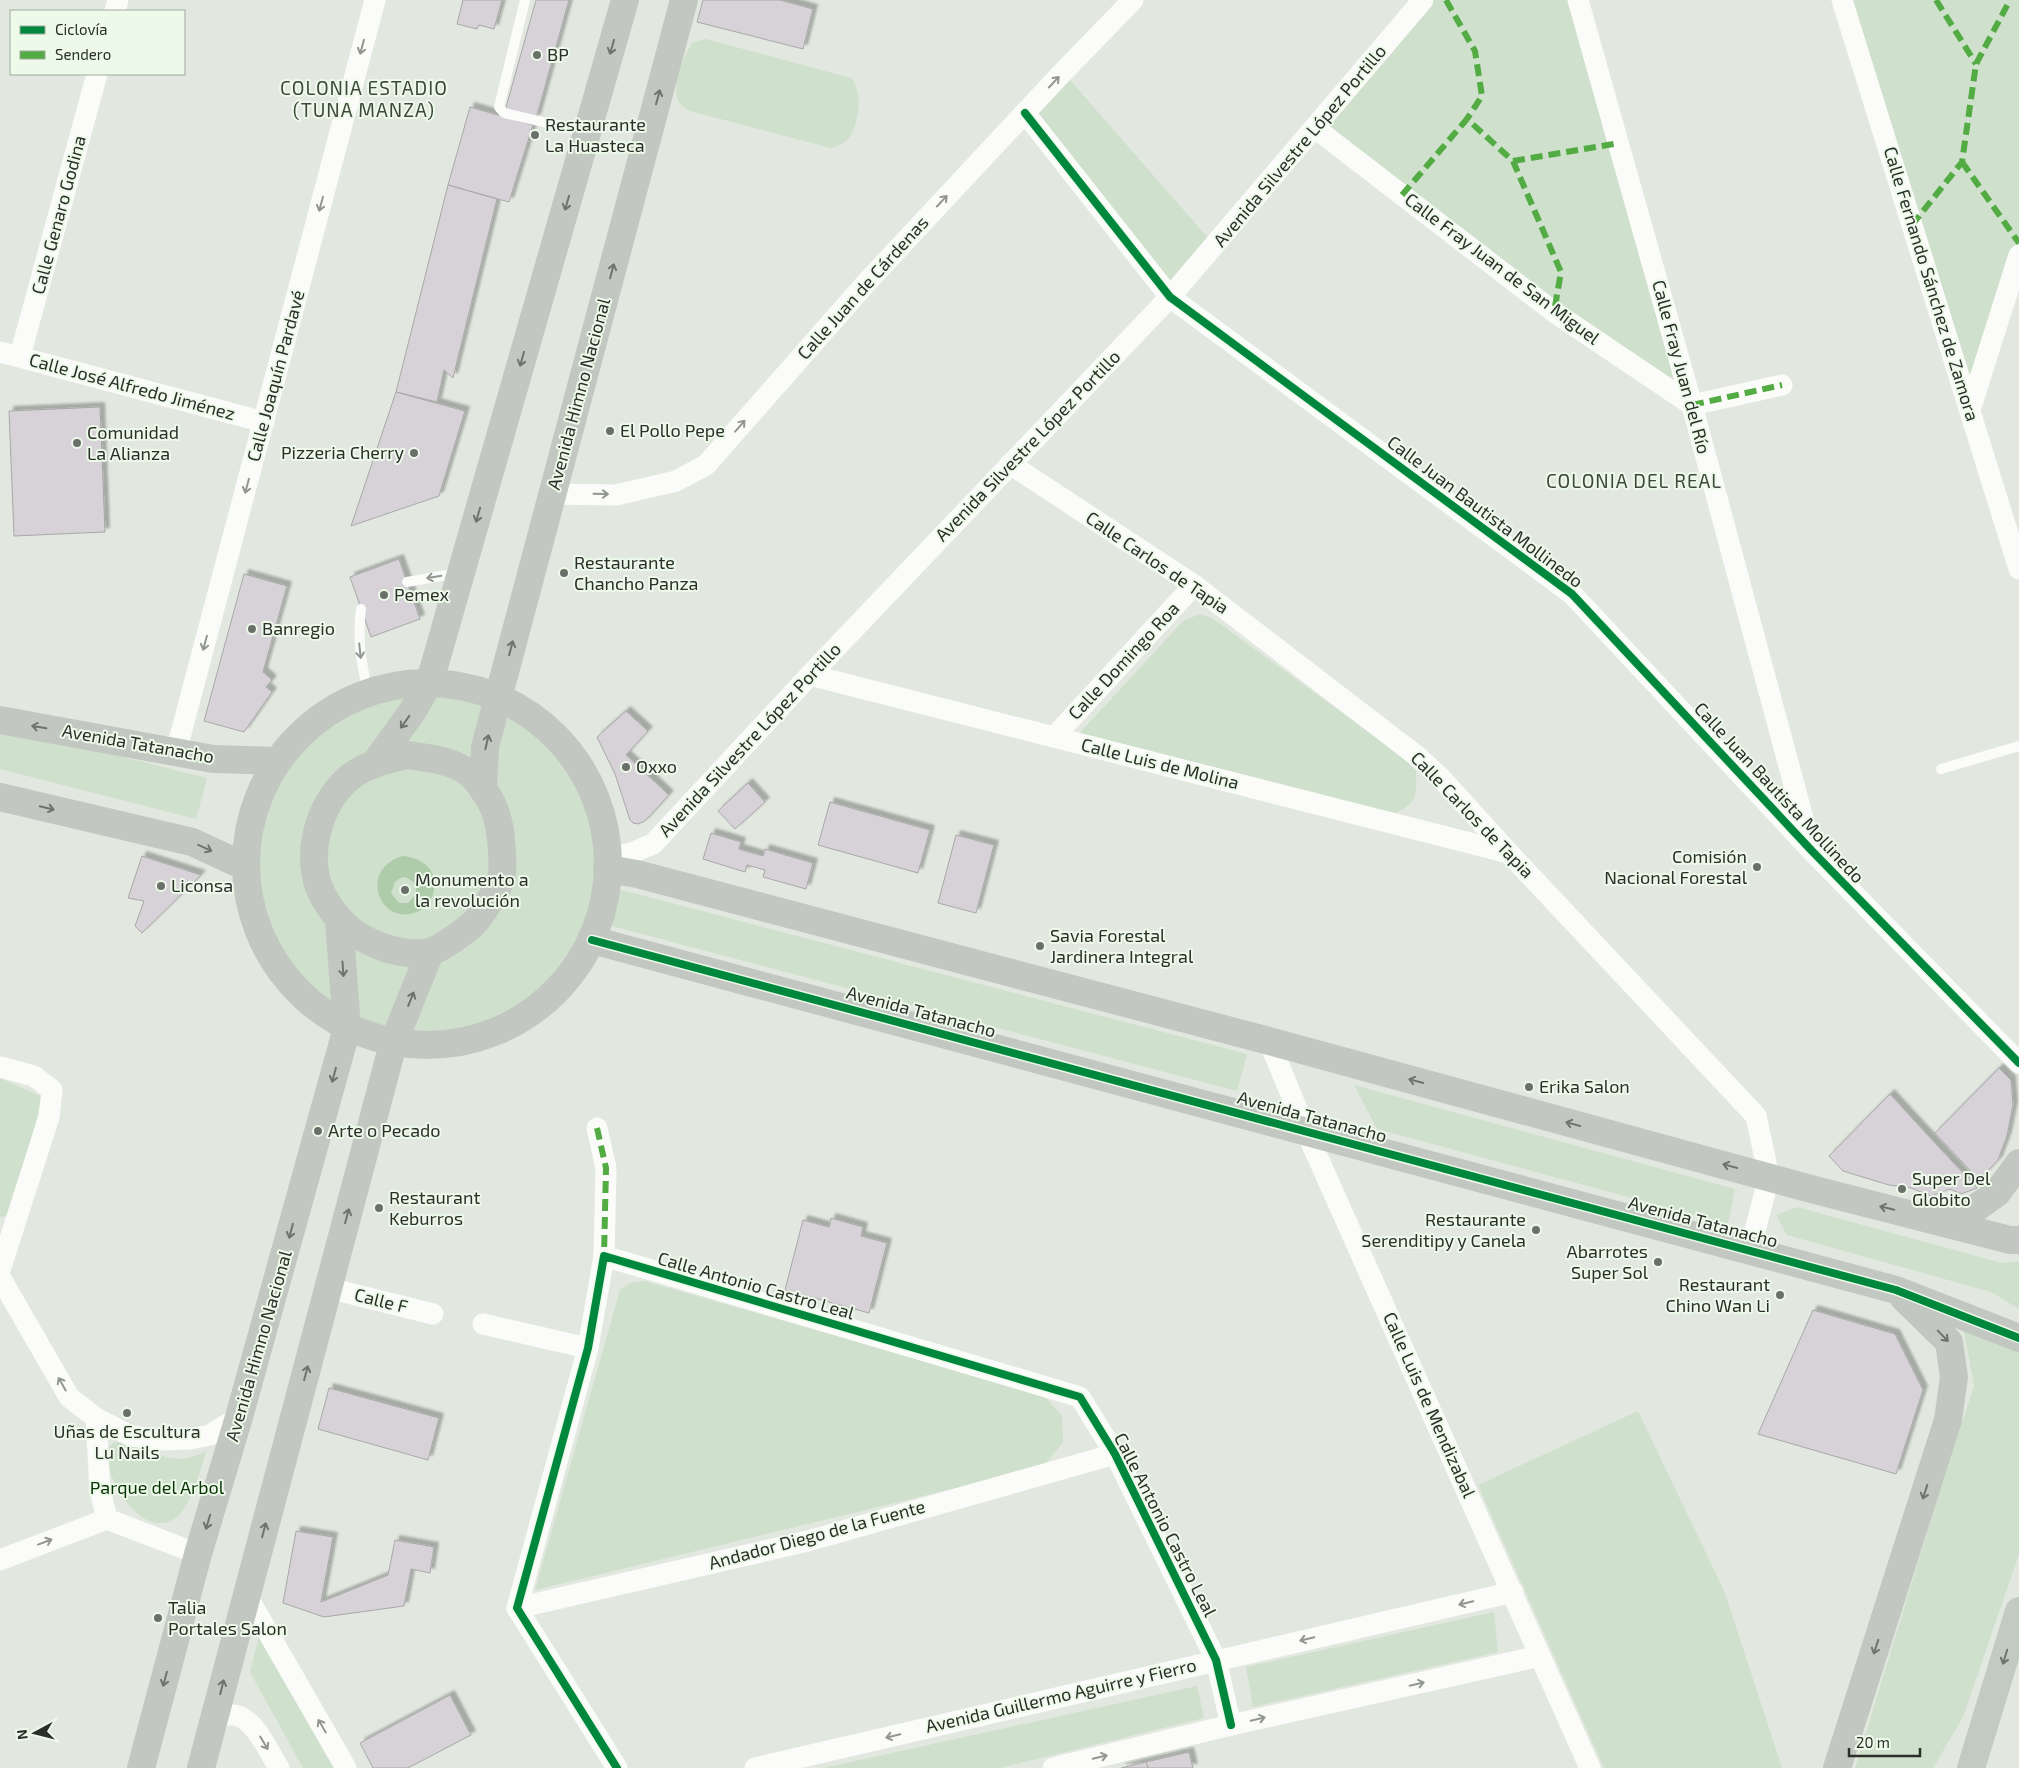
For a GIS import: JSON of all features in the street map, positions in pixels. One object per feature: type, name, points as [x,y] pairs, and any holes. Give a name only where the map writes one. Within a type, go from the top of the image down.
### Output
[{"type":"highway","points":[[1971,1768],[2019,1611]]},
{"type":"highway","points":[[1957,1768],[1992,1698]]},
{"type":"street","name":"Calle Joaquín Pardavé","points":[[176,752],[374,0]]},
{"type":"street","points":[[376,762],[412,712],[430,681],[625,0]]},
{"type":"street","name":"Avenida Himno Nacional","points":[[483,790],[485,747],[684,0]]},
{"type":"street","name":"Avenida Silvestre López Portillo","points":[[607,864],[653,844],[810,675],[1170,297],[1423,0]]},
{"type":"street","name":"Calle Fray Juan del Río","points":[[1578,0],[1692,406],[1812,851]]},
{"type":"street","name":"Calle Fernando Sánchez de Zamora","points":[[1842,0],[2019,569]]},
{"type":"street","name":"Calle Juan de Cárdenas","points":[[552,494],[616,495],[676,481],[706,465],[867,282],[1122,5]]},
{"type":"street","name":"Calle Genaro Godina","points":[[10,354],[97,75]]},
{"type":"street","name":"Calle Juan Bautista Mollinedo","points":[[1025,112],[1170,297],[1572,594],[1812,851],[2019,1063]]},
{"type":"street","name":"Calle Fray Juan de San Miguel","points":[[1315,128],[1554,312],[1692,406]]},
{"type":"street","points":[[1970,410],[2019,255]]},
{"type":"street","name":"Calle José Alfredo Jiménez","points":[[10,354],[264,422]]},
{"type":"street","points":[[1692,406],[1782,385]]},
{"type":"street","name":"Calle Carlos de Tapia","points":[[1010,464],[1194,586],[1417,756],[1440,777],[1756,1116],[1769,1177],[1750,1250]]},
{"type":"street","name":"Calle Domingo Roa","points":[[1054,737],[1194,586]]},
{"type":"street","name":"Calle Luis de Molina","points":[[810,675],[1509,853]]},
{"type":"street","points":[[430,681],[499,695],[517,704],[539,721],[580,765],[604,821],[608,882],[592,940],[559,990],[511,1027],[454,1045],[393,1044],[347,1028],[335,1022],[287,982],[256,928],[244,866],[255,804],[281,754],[322,714],[374,689],[430,681]]},
{"type":"street","name":"Avenida Tatanacho","points":[[0,720],[213,758],[277,761]]},
{"type":"street","points":[[408,756],[440,759],[470,774],[483,790],[496,814],[502,851],[501,880],[474,923],[430,952],[397,952],[366,941],[340,921],[322,894],[314,863],[317,831],[328,802],[349,778],[376,762],[408,756]]},
{"type":"street","points":[[0,796],[192,842],[244,866]]},
{"type":"street","points":[[607,864],[646,877],[1269,1041],[1769,1177],[2010,1240],[2019,1240]]},
{"type":"street","name":"Avenida Himno Nacional","points":[[141,1768],[198,1554],[239,1417],[347,1028],[340,921]]},
{"type":"street","name":"Avenida Tatanacho","points":[[592,940],[1896,1290],[2019,1338]]},
{"type":"street","points":[[201,1768],[393,1044],[430,952]]},
{"type":"street","name":"Calle Luis de Mendizabal","points":[[1269,1041],[1306,1131],[1590,1768]]},
{"type":"street","points":[[0,1066],[34,1076],[52,1090],[49,1117],[0,1270]]},
{"type":"street","points":[[597,1128],[606,1168],[604,1256],[588,1348],[517,1608],[617,1768]]},
{"type":"street","points":[[1932,1220],[1970,1212],[1997,1193],[2019,1163]]},
{"type":"street","name":"Calle Antonio Castro Leal","points":[[604,1256],[1080,1397],[1115,1454],[1216,1660],[1231,1725]]},
{"type":"street","points":[[0,1276],[69,1397],[96,1418],[131,1436],[160,1440],[190,1439],[210,1435],[239,1417]]},
{"type":"street","name":"Calle F","points":[[328,1288],[433,1314]]},
{"type":"street","points":[[1837,1768],[1948,1420],[1954,1377],[1949,1342],[1896,1290]]},
{"type":"street","points":[[483,1324],[588,1348]]},
{"type":"street","points":[[96,1418],[100,1490],[108,1518]]},
{"type":"street","name":"Andador Diego de la Fuente","points":[[517,1608],[808,1541],[1115,1454]]},
{"type":"street","points":[[0,1560],[108,1518],[198,1554]]},
{"type":"street","name":"Avenida Guillermo Aguirre y Fierro","points":[[756,1768],[1513,1592]]},
{"type":"street","points":[[247,1596],[346,1768]]},
{"type":"street","points":[[1052,1768],[1231,1725],[1540,1656]]},
{"type":"street","points":[[214,1721],[228,1715],[240,1716],[252,1724],[279,1768]]},
{"type":"lane","points":[[525,0],[499,107],[504,113],[587,132]]},
{"type":"lane","points":[[407,582],[461,572]]},
{"type":"lane","points":[[361,609],[358,627],[360,654],[368,692]]},
{"type":"lane","points":[[1941,769],[2019,746]]},
{"type":"green space","points":[[1423,0],[1578,0],[1692,405],[1315,128]]},
{"type":"green space","points":[[1842,0],[2019,0],[2019,255],[1970,410]]},
{"type":"green space","points":[[706,39],[851,78],[857,91],[859,106],[851,135],[843,143],[831,148],[686,109],[679,102],[676,94],[680,70],[693,42]]},
{"type":"green space","points":[[1063,72],[1215,246],[1170,297],[1025,113]]},
{"type":"green space","points":[[1200,614],[1212,618],[1400,755],[1416,771],[1416,787],[1411,803],[1392,815],[1076,737],[1183,621]]},
{"type":"green space","points":[[427,683],[462,687],[496,697],[527,714],[555,736],[577,764],[594,795],[604,829],[608,864],[604,899],[594,933],[577,964],[555,992],[527,1014],[496,1031],[462,1041],[427,1045],[392,1041],[358,1031],[327,1014],[299,992],[277,964],[260,933],[250,899],[246,864],[250,829],[260,795],[277,764],[299,736],[327,714],[358,697],[392,687]]},
{"type":"green space","points":[[0,726],[207,778],[196,819],[0,769]]},
{"type":"green space","points":[[614,888],[1247,1054],[1237,1091],[608,925]]},
{"type":"green space","points":[[0,1078],[42,1097],[12,1215],[0,1217]]},
{"type":"green space","points":[[1354,1085],[1735,1189],[1728,1224],[1377,1129]]},
{"type":"green space","points":[[1797,1207],[2002,1263],[2019,1261],[2019,1309],[1991,1292],[1787,1235],[1776,1215]]},
{"type":"green space","points":[[644,1281],[1043,1395],[1062,1416],[1063,1442],[1043,1467],[535,1590],[620,1290],[630,1283]]},
{"type":"green space","points":[[1963,1326],[2019,1346],[2019,1554],[1963,1717],[1933,1768],[1855,1768],[1974,1386]]},
{"type":"green space","points":[[1638,1411],[1725,1593],[1782,1768],[1604,1768],[1478,1485]]},
{"type":"green space","name":"Parque del Arbol","points":[[114,1442],[138,1446],[169,1458],[192,1457],[206,1451],[191,1495],[179,1515],[167,1522],[155,1523],[143,1518],[132,1509],[115,1484],[110,1472],[107,1460],[108,1448]]},
{"type":"green space","points":[[1494,1612],[1498,1652],[1253,1707],[1246,1667]]},
{"type":"green space","points":[[261,1627],[344,1768],[303,1768],[250,1672]]},
{"type":"green space","points":[[1197,1686],[1204,1718],[1000,1768],[824,1768]]},
{"type":"shaded area","points":[[402,856],[409,857],[422,862],[431,870],[435,883],[434,890],[431,900],[425,907],[419,911],[406,914],[394,912],[385,905],[379,896],[377,885],[380,873],[388,863]],"holes":[[[402,877],[415,884],[416,894],[408,903],[399,903],[391,893],[395,882]]]},
{"type":"building","points":[[463,0],[502,0],[494,29],[479,25],[477,29],[457,24]]},
{"type":"building","name":"BP","points":[[536,0],[569,0],[536,119],[505,111]]},
{"type":"building","points":[[703,0],[780,0],[813,9],[803,49],[697,22]]},
{"type":"building","points":[[470,107],[533,125],[509,202],[448,185]]},
{"type":"building","points":[[448,185],[497,199],[453,378],[444,370],[437,402],[396,392]]},
{"type":"building","name":"Pizzeria Cherry","points":[[396,392],[465,411],[439,496],[351,526]]},
{"type":"building","points":[[100,407],[105,532],[14,536],[9,411]]},
{"type":"building","name":"Pemex","points":[[399,559],[420,619],[371,637],[350,577]]},
{"type":"building","name":"Banregio","points":[[244,574],[287,586],[263,672],[272,680],[266,687],[272,692],[244,732],[204,721]]},
{"type":"building","name":"Oxxo","points":[[626,711],[648,731],[626,755],[669,795],[645,821],[638,824],[630,820],[615,774],[597,737]]},
{"type":"building","points":[[748,783],[765,802],[735,829],[718,811]]},
{"type":"building","points":[[830,802],[930,830],[918,873],[818,845]]},
{"type":"building","points":[[711,833],[741,842],[739,849],[763,856],[765,849],[813,863],[806,889],[763,877],[765,870],[747,865],[745,872],[703,859]]},
{"type":"building","points":[[956,835],[994,845],[976,913],[938,903]]},
{"type":"building","name":"Liconsa","points":[[142,856],[201,875],[142,933],[135,926],[144,901],[128,898]]},
{"type":"building","points":[[1999,1068],[2011,1080],[2013,1105],[2007,1136],[1998,1160],[1986,1173],[1977,1178],[1935,1133]]},
{"type":"building","points":[[1890,1094],[1977,1188],[1961,1194],[1950,1189],[1931,1196],[1911,1188],[1889,1185],[1843,1171],[1829,1156]]},
{"type":"building","points":[[831,1218],[863,1227],[861,1236],[887,1243],[869,1313],[785,1290],[803,1220],[829,1227]]},
{"type":"building","points":[[1813,1310],[1895,1334],[1923,1390],[1896,1474],[1758,1434]]},
{"type":"building","points":[[329,1388],[439,1418],[428,1460],[318,1429]]},
{"type":"building","points":[[296,1531],[333,1537],[321,1602],[388,1575],[395,1540],[434,1547],[430,1573],[411,1569],[404,1606],[324,1617],[283,1603]]},
{"type":"building","points":[[450,1695],[471,1735],[408,1768],[373,1768],[360,1743]]},
{"type":"building","points":[[1189,1752],[1193,1768],[1148,1768],[1146,1762]]},
{"type":"building","points":[[1146,1762],[1148,1768],[1121,1768]]},
{"type":"marked path","points":[[1446,0],[1475,51],[1482,96],[1467,119]]},
{"type":"marked path","points":[[1936,0],[1976,64]]},
{"type":"marked path","points":[[1912,225],[1962,162],[1976,64],[2010,0]]},
{"type":"marked path","points":[[1402,195],[1467,119],[1513,161],[1561,272],[1554,312]]},
{"type":"marked path","points":[[1513,161],[1619,143]]},
{"type":"marked path","points":[[1962,162],[2019,243]]},
{"type":"marked path","points":[[1692,405],[1782,385]]},
{"type":"marked path","points":[[597,1128],[606,1168],[604,1256]]},
{"type":"cycle path","points":[[1025,113],[1170,297],[1572,594],[1812,851],[2019,1063]]},
{"type":"cycle path","points":[[592,940],[1896,1290],[2019,1338]]},
{"type":"cycle path","points":[[617,1768],[517,1608],[588,1348],[604,1256],[1080,1397],[1115,1454],[1216,1660],[1231,1725]]},
{"type":"place","name":"BP","points":[[537,55]]},
{"type":"place","name":"Restaurante La Huasteca","points":[[535,135]]},
{"type":"place","name":"El Pollo Pepe","points":[[610,431]]},
{"type":"place","name":"Comunidad La Alianza","points":[[77,443]]},
{"type":"place","name":"Pizzeria Cherry","points":[[414,453]]},
{"type":"place","name":"Restaurante Chancho Panza","points":[[564,573]]},
{"type":"place","name":"Pemex","points":[[384,595]]},
{"type":"place","name":"Banregio","points":[[252,629]]},
{"type":"place","name":"Oxxo","points":[[626,767]]},
{"type":"place","name":"Comisión Nacional Forestal","points":[[1757,867]]},
{"type":"place","name":"Liconsa","points":[[161,886]]},
{"type":"place","name":"Monumento a la revolución","points":[[405,890]]},
{"type":"place","name":"Savia Forestal Jardinera Integral","points":[[1040,946]]},
{"type":"place","name":"Erika Salon","points":[[1529,1087]]},
{"type":"place","name":"Arte o Pecado","points":[[318,1131]]},
{"type":"place","name":"Super Del Globito","points":[[1902,1189]]},
{"type":"place","name":"Restaurant Keburros","points":[[379,1208]]},
{"type":"place","name":"Restaurante Serenditipy y Canela","points":[[1536,1230]]},
{"type":"place","name":"Abarrotes Super Sol","points":[[1658,1262]]},
{"type":"place","name":"Restaurant Chino Wan Li","points":[[1780,1295]]},
{"type":"place","name":"Uñas de Escultura Lu Nails","points":[[127,1413]]},
{"type":"place","name":"Talia Portales Salon","points":[[158,1618]]},
{"type":"district","name":"COLONIA ESTADIO (TUNA MANZA)","points":[[364,99]]},
{"type":"district","name":"COLONIA DEL REAL","points":[[1634,481]]}]
